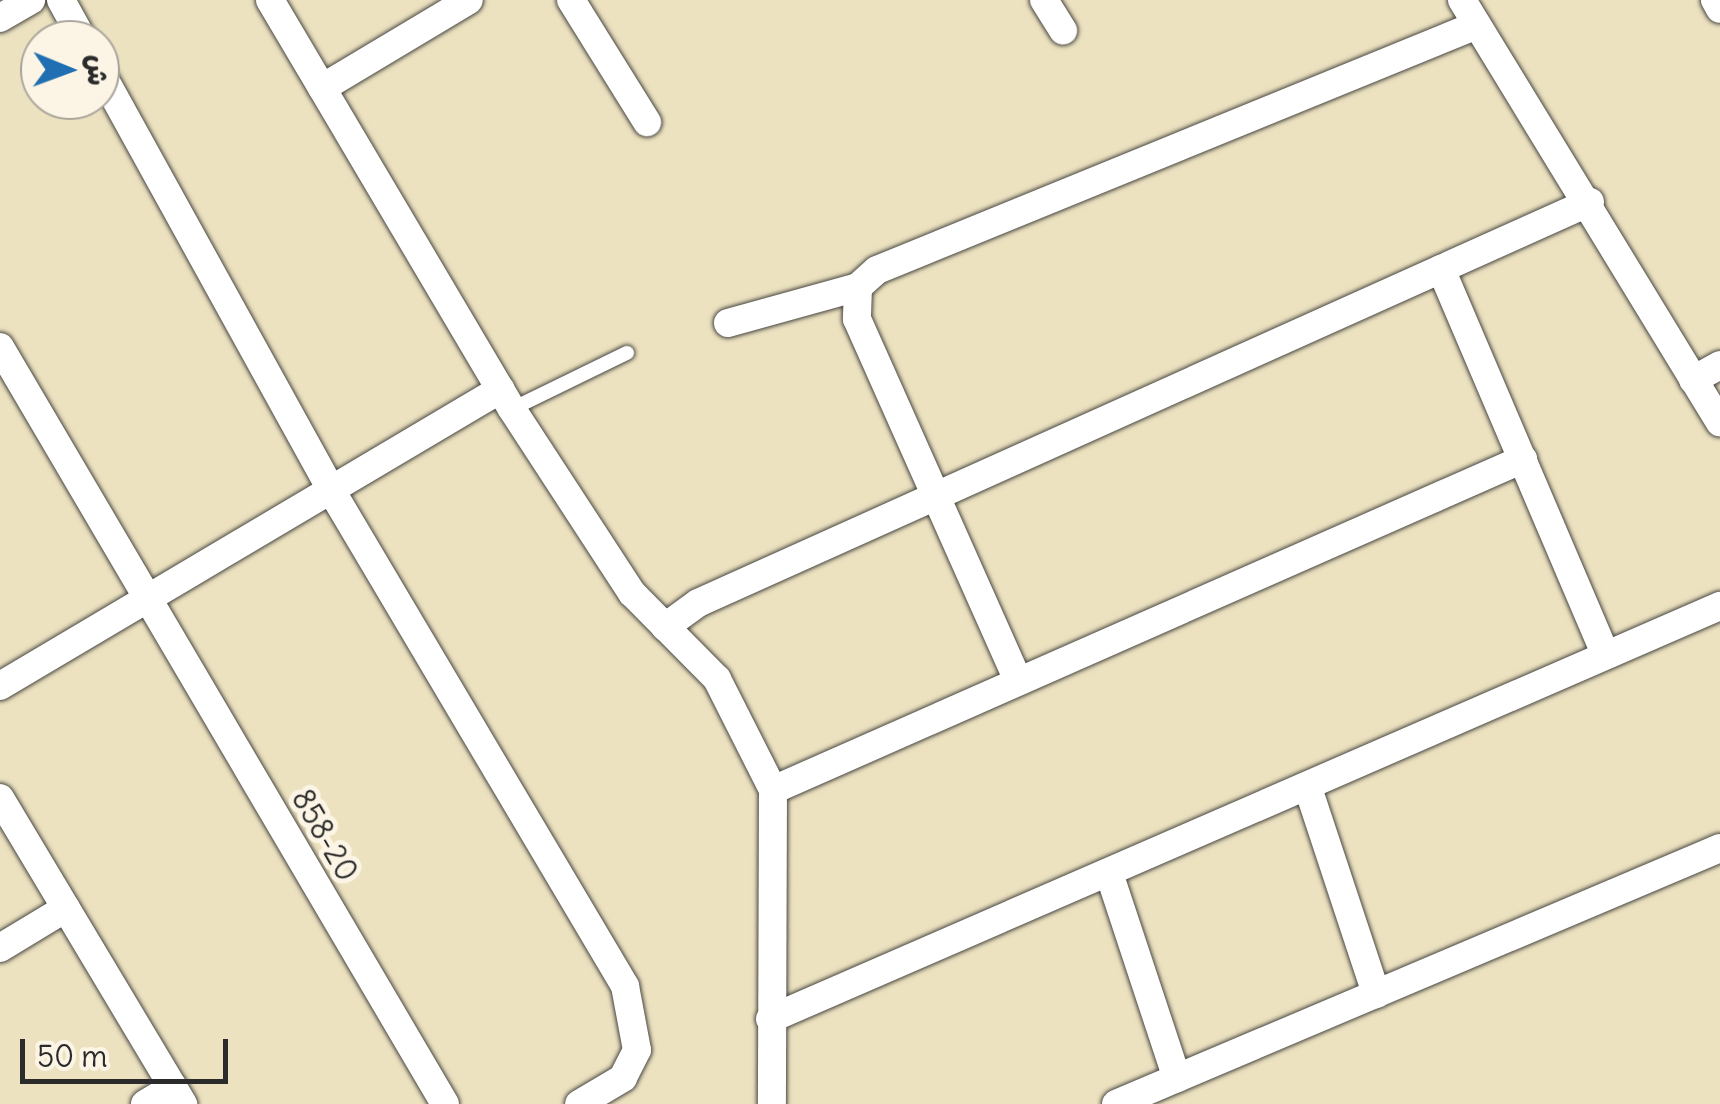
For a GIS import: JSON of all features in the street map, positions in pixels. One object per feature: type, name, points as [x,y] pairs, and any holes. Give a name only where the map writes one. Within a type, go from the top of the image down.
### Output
[{"type":"street","points":[[0,18],[31,0]]},
{"type":"street","points":[[270,0],[506,399],[632,593],[718,679],[773,790],[772,1104]]},
{"type":"street","points":[[322,88],[470,0]]},
{"type":"street","points":[[571,0],[646,122]]},
{"type":"street","points":[[1044,0],[1063,31]]},
{"type":"street","points":[[1462,0],[1590,202],[1720,422]]},
{"type":"street","points":[[1715,0],[1720,9]]},
{"type":"street","points":[[728,322],[858,287],[877,270],[1478,24]]},
{"type":"street","points":[[120,107],[331,490],[625,986],[637,1050],[624,1078],[579,1104]]},
{"type":"street","points":[[664,627],[942,494],[1590,202]]},
{"type":"street","points":[[1441,268],[1604,650]]},
{"type":"street","points":[[858,287],[857,318],[942,494],[1017,678]]},
{"type":"street","name":"858-20","points":[[0,347],[444,1104]]},
{"type":"street","points":[[1693,380],[1720,365]]},
{"type":"street","points":[[0,686],[331,490],[506,399]]},
{"type":"street","points":[[773,790],[1017,678],[1522,459]]},
{"type":"street","points":[[770,1019],[1310,791],[1604,650],[1720,606]]},
{"type":"street","points":[[1310,791],[1376,994]]},
{"type":"street","points":[[0,798],[178,1096],[145,1104]]},
{"type":"street","points":[[1116,1104],[1720,848]]},
{"type":"street","points":[[1110,876],[1177,1078]]},
{"type":"street","points":[[0,948],[66,908]]},
{"type":"lane","points":[[506,399],[627,353]]}]
